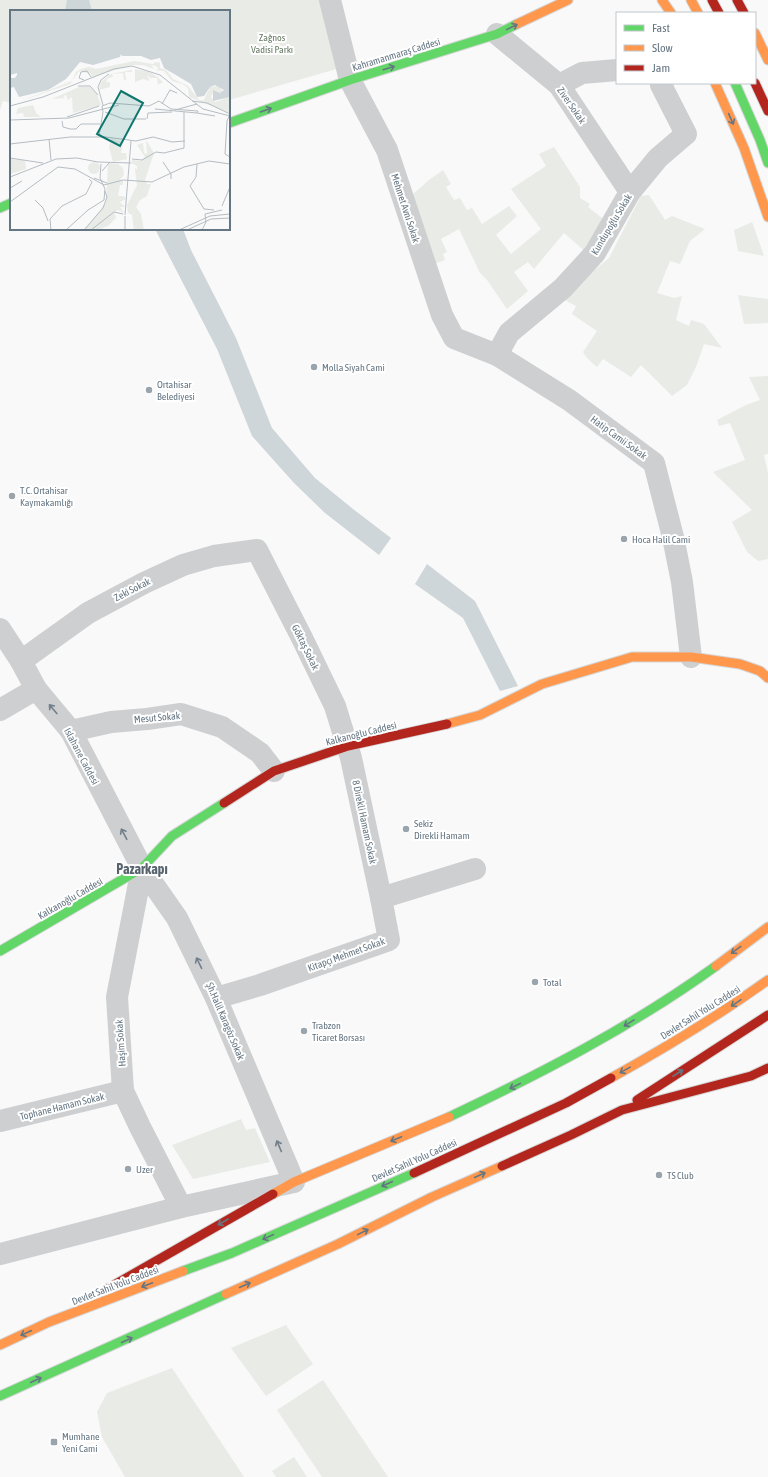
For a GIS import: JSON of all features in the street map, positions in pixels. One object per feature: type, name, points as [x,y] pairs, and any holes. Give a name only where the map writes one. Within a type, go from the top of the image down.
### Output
[{"type":"main road","name":"Kahramanmaraş Caddesi","points":[[230,123],[350,80],[497,34],[543,5],[568,0]]},
{"type":"main road","points":[[662,0],[670,12]]},
{"type":"main road","points":[[691,0],[697,12]]},
{"type":"main road","points":[[712,0],[718,12]]},
{"type":"main road","points":[[737,0],[743,12]]},
{"type":"main road","points":[[761,35],[768,60]]},
{"type":"main road","points":[[715,84],[744,148],[768,216]]},
{"type":"main road","points":[[735,84],[760,140],[768,163]]},
{"type":"main road","points":[[755,84],[768,111]]},
{"type":"main road","points":[[0,208],[10,204]]},
{"type":"main road","name":"Kalkanoğlu Caddesi","points":[[0,952],[142,868],[172,836],[274,771],[348,746],[419,731],[480,714],[542,684],[632,657],[692,657],[740,664],[760,671],[768,678]]},
{"type":"main road","name":"Devlet Sahil Yolu Caddesi","points":[[49,1322],[294,1182],[438,1122],[531,1078],[602,1039],[688,986],[768,927]]},
{"type":"main road","name":"Devlet Sahil Yolu Caddesi","points":[[0,1345],[49,1322],[232,1253],[461,1152],[566,1102],[642,1061],[738,1002],[768,980]]},
{"type":"main road","points":[[0,1396],[338,1244],[432,1197],[571,1135],[622,1110],[765,1017]]},
{"type":"main road","points":[[622,1110],[751,1076],[768,1068]]},
{"type":"street","name":"Mehmet Avni Sokak","points":[[330,0],[350,80],[387,150],[442,315],[454,338]]},
{"type":"street","name":"Ziver Sokak","points":[[497,34],[560,85],[630,192]]},
{"type":"street","points":[[560,85],[582,72],[616,70]]},
{"type":"street","name":"Kundupoğlu Sokak","points":[[497,356],[509,333],[563,288],[595,253],[630,192],[658,158],[686,134],[661,84]]},
{"type":"street","name":"Hatip Camii Sokak","points":[[454,338],[497,356],[569,400],[654,463],[673,537],[682,582],[692,657]]},
{"type":"street","name":"Zeki Sokak","points":[[21,661],[88,613],[144,583],[183,565],[214,556],[257,550]]},
{"type":"street","name":"Göktaş Sokak","points":[[257,550],[335,706],[348,746]]},
{"type":"street","name":"Islahane Caddesi","points":[[0,629],[21,661],[36,689],[71,730],[142,868]]},
{"type":"street","points":[[0,710],[36,689]]},
{"type":"street","name":"Mesut Sokak","points":[[71,730],[111,722],[181,714],[222,727],[260,753],[274,771]]},
{"type":"street","name":"8 Direkli Hamam Sokak","points":[[348,746],[381,898]]},
{"type":"street","name":"Şh.Halil Karagöz Sokak","points":[[142,868],[178,918],[216,998],[294,1182]]},
{"type":"street","name":"Haşim Sokak","points":[[142,868],[117,997],[123,1091],[181,1207]]},
{"type":"street","points":[[381,898],[475,868]]},
{"type":"street","name":"Kitapçı Mehmet Sokak","points":[[216,998],[260,985],[388,940],[381,898]]},
{"type":"street","name":"Tophane Hamam Sokak","points":[[0,1121],[123,1091]]},
{"type":"street","points":[[0,1254],[181,1207],[294,1182]]},
{"type":"green space","name":"Zağnos Vadisi Parkı","points":[[0,0],[319,0],[340,68],[230,100],[230,10],[10,10],[10,103],[3,101],[0,110]]},
{"type":"green space","points":[[554,147],[580,187],[580,198],[590,204],[588,207],[606,221],[587,253],[564,233],[534,269],[528,262],[514,272],[528,291],[507,309],[487,280],[480,273],[459,229],[441,239],[447,252],[443,254],[445,260],[434,264],[413,194],[443,170],[451,184],[446,187],[454,200],[460,198],[467,210],[472,208],[482,224],[509,206],[517,216],[496,235],[511,254],[541,229],[511,189],[546,166],[539,154]]},
{"type":"green space","points":[[649,195],[665,220],[672,216],[705,229],[690,241],[680,264],[670,261],[657,293],[674,298],[682,296],[676,320],[689,326],[691,320],[704,324],[722,348],[704,344],[696,367],[687,385],[672,396],[641,365],[631,377],[603,359],[597,367],[583,352],[597,331],[572,314],[576,306],[561,298],[609,258],[641,196]]},
{"type":"green space","points":[[752,222],[764,256],[738,251],[734,230]]},
{"type":"green space","points":[[738,295],[768,299],[768,323],[744,324]]},
{"type":"green space","points":[[768,376],[768,454],[764,455],[768,473],[768,559],[758,561],[747,552],[732,522],[752,510],[713,472],[745,460],[730,423],[719,426],[717,420],[746,405],[760,400],[749,377]]},
{"type":"green space","points":[[241,1119],[246,1130],[255,1128],[270,1162],[193,1179],[172,1145]]},
{"type":"green space","points":[[286,1325],[313,1364],[266,1396],[231,1348]]},
{"type":"green space","points":[[172,1368],[244,1477],[125,1477],[102,1437],[97,1412],[107,1393]]},
{"type":"green space","points":[[323,1380],[388,1477],[322,1477],[277,1410]]},
{"type":"green space","points":[[294,1457],[307,1477],[276,1477],[272,1471]]},
{"type":"shaded area","points":[[67,0],[89,0],[92,10],[65,10]]},
{"type":"shaded area","points":[[156,230],[183,230],[191,250],[236,338],[272,428],[315,478],[391,538],[379,555],[325,513],[294,483],[252,436],[217,349]]},
{"type":"shaded area","points":[[427,564],[475,601],[518,686],[500,691],[463,618],[415,584]]},
{"type":"traffic: fast","points":[[230,123],[350,80],[497,34],[517,24]]},
{"type":"traffic: fast","points":[[735,84],[760,140],[768,163]]},
{"type":"traffic: fast","points":[[0,208],[10,203]]},
{"type":"traffic: fast","points":[[0,951],[142,868],[172,836],[224,803]]},
{"type":"traffic: fast","points":[[449,1117],[552,1066],[620,1029],[685,988],[716,966]]},
{"type":"traffic: fast","points":[[183,1271],[232,1253],[414,1173]]},
{"type":"traffic: fast","points":[[0,1396],[226,1294]]},
{"type":"traffic: slow","points":[[517,24],[568,0]]},
{"type":"traffic: slow","points":[[662,0],[670,12]]},
{"type":"traffic: slow","points":[[691,0],[697,12]]},
{"type":"traffic: slow","points":[[756,35],[768,60]]},
{"type":"traffic: slow","points":[[715,84],[744,148],[768,217]]},
{"type":"traffic: slow","points":[[447,724],[480,715],[542,684],[632,657],[691,657],[740,664],[760,671],[768,678]]},
{"type":"traffic: slow","points":[[716,966],[768,927]]},
{"type":"traffic: slow","points":[[611,1078],[691,1031],[768,980]]},
{"type":"traffic: slow","points":[[273,1194],[294,1182],[449,1117]]},
{"type":"traffic: slow","points":[[226,1294],[338,1244],[432,1197],[502,1166]]},
{"type":"traffic: slow","points":[[0,1345],[49,1322],[183,1271]]},
{"type":"traffic: jam","points":[[712,0],[718,12]]},
{"type":"traffic: jam","points":[[737,0],[743,12]]},
{"type":"traffic: jam","points":[[755,84],[768,111]]},
{"type":"traffic: jam","points":[[224,803],[274,771],[348,746],[447,724]]},
{"type":"traffic: jam","points":[[637,1100],[768,1015]]},
{"type":"traffic: jam","points":[[502,1166],[622,1110],[751,1076],[768,1068]]},
{"type":"traffic: jam","points":[[414,1173],[566,1103],[611,1078]]},
{"type":"traffic: jam","points":[[107,1289],[273,1194]]},
{"type":"place","name":"Molla Siyah Cami","points":[[314,367]]},
{"type":"place","name":"Ortahisar Belediyesi","points":[[149,390]]},
{"type":"place","name":"T.C. Ortahisar Kaymakamlığı","points":[[12,496]]},
{"type":"place","name":"Hoca Halil Cami","points":[[624,539]]},
{"type":"place","name":"Sekiz Direkli Hamam","points":[[406,829]]},
{"type":"place","name":"Total","points":[[535,982]]},
{"type":"place","name":"Trabzon Ticaret Borsası","points":[[304,1031]]},
{"type":"place","name":"Uzer","points":[[128,1169]]},
{"type":"place","name":"TS Club","points":[[659,1175]]},
{"type":"place","name":"Mumhane Yeni Cami","points":[[54,1442]]},
{"type":"district","name":"Pazarkapı","points":[[142,869]]}]
